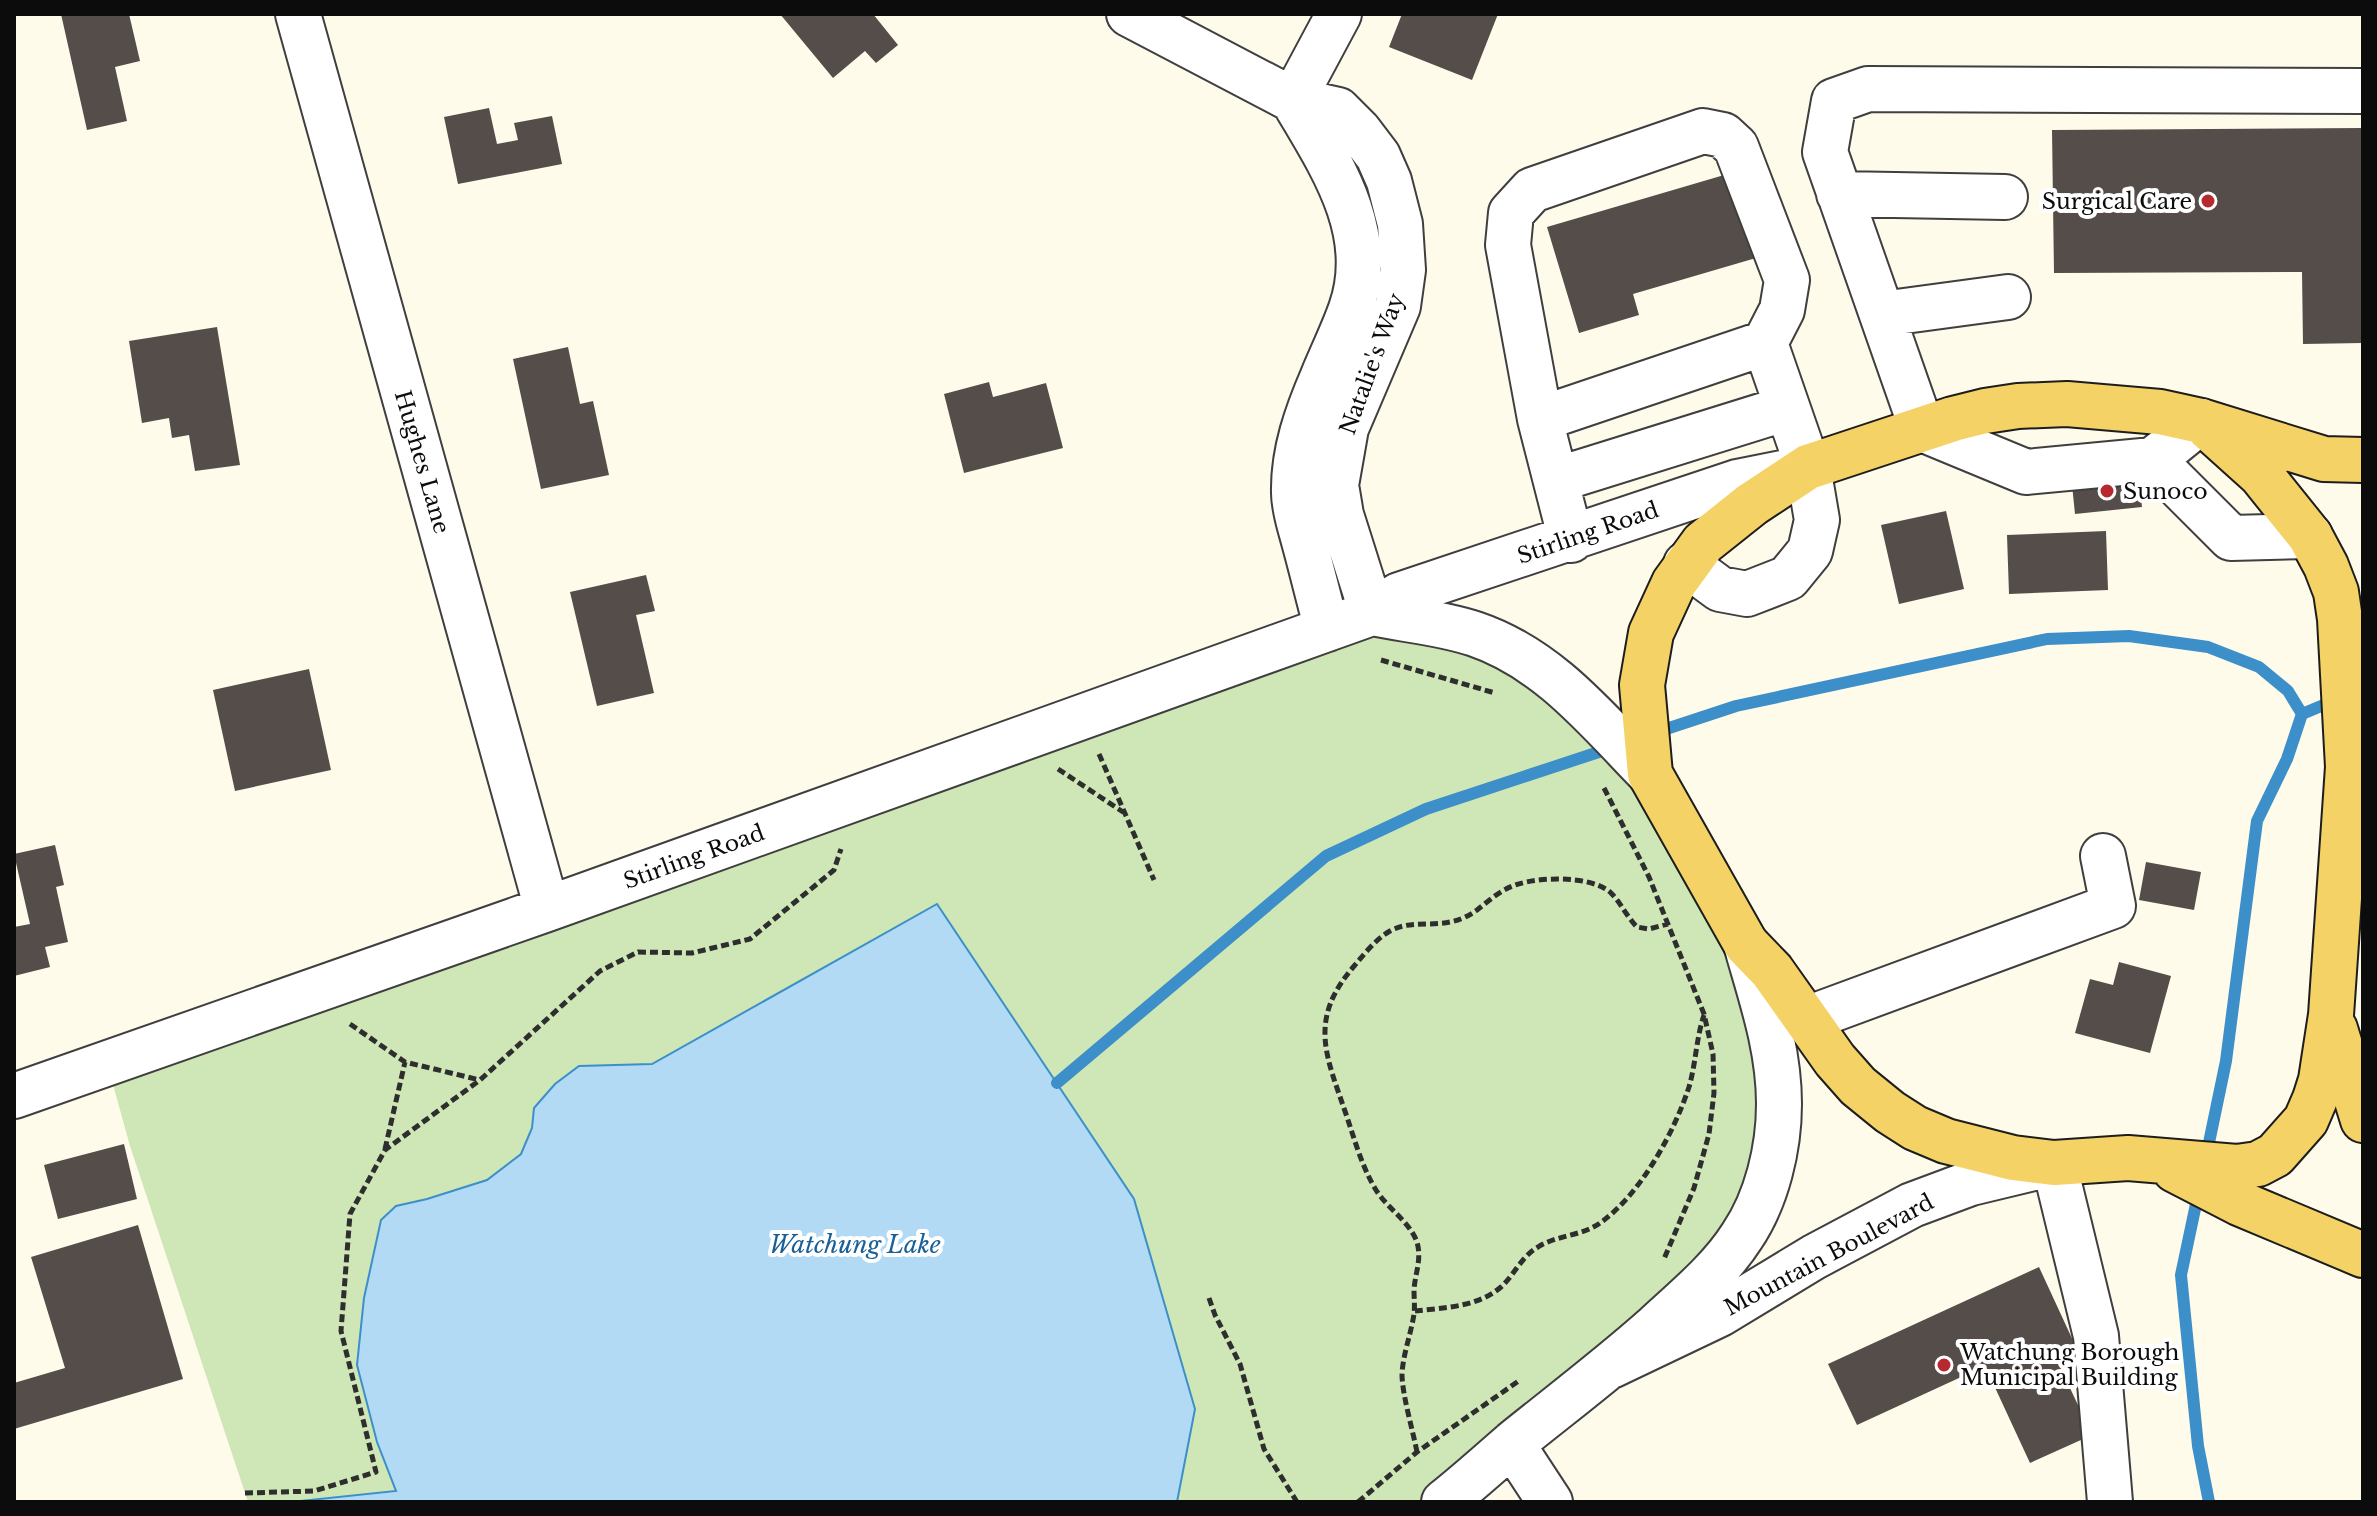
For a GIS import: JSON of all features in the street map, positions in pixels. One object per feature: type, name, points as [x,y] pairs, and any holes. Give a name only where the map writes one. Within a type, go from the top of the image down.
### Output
[{"type":"main road","points":[[2363,460],[2324,459],[2201,421],[2160,412],[2067,404],[1985,411],[1922,429],[1808,467],[1752,504],[1703,543],[1686,564],[1659,610],[1651,633],[1642,685],[1650,774],[1746,944],[1772,971],[1835,1060],[1858,1086],[1890,1112],[1915,1128],[1980,1151],[2054,1163],[2144,1160],[2238,1185],[2363,1255]]},
{"type":"main road","points":[[2201,421],[2261,475],[2310,536],[2326,566],[2336,592],[2340,619],[2350,802]]},
{"type":"main road","points":[[2238,1185],[2258,1164],[2275,1155],[2306,1120],[2321,1080],[2331,1015],[2363,687]]},
{"type":"main road","points":[[2331,1015],[2363,1120]]},
{"type":"street","name":"Hughes Lane","points":[[298,14],[547,909]]},
{"type":"street","points":[[1129,14],[1293,100],[1339,14]]},
{"type":"street","points":[[2201,421],[2153,460],[2026,472],[1922,429],[1825,152],[1834,101],[1868,89],[2363,91]]},
{"type":"street","name":"Natalie's Way","points":[[1293,100],[1338,110],[1359,131],[1378,156],[1389,181],[1400,224],[1403,270],[1398,306],[1346,428],[1336,485],[1341,515],[1372,613]]},
{"type":"street","name":"Natalie's Way","points":[[1293,100],[1343,187],[1357,240],[1358,273],[1352,307],[1310,406],[1296,466],[1294,495],[1327,629]]},
{"type":"street","points":[[1540,419],[1765,343],[1782,310],[1787,280],[1736,147],[1723,135],[1703,131],[1532,190],[1511,213],[1508,245],[1540,419],[1571,540]]},
{"type":"street","points":[[1839,194],[2005,197]]},
{"type":"street","points":[[1882,314],[2008,297]]},
{"type":"street","points":[[1686,564],[1720,589],[1747,594],[1788,578],[1810,551],[1817,520],[1808,467],[1765,343]]},
{"type":"street","points":[[1556,480],[1787,408]]},
{"type":"street","points":[[2153,460],[2231,538],[2310,536]]},
{"type":"street","name":"Stirling Road","points":[[14,1096],[547,909],[1372,613],[1399,595],[1737,482],[1808,467]]},
{"type":"street","points":[[1496,564],[1483,595],[1483,611],[1496,643]]},
{"type":"street","points":[[1372,613],[1452,628],[1496,643],[1533,663],[1563,684],[1650,774]]},
{"type":"street","points":[[1804,1020],[2113,906],[2103,856]]},
{"type":"street","name":"Mountain Boulevard","points":[[1444,1502],[1611,1366],[1724,1261],[1751,1221],[1768,1175],[1779,1107],[1773,1042],[1746,944]]},
{"type":"street","points":[[2054,1163],[2096,1336],[2110,1502]]},
{"type":"street","name":"Mountain Boulevard","points":[[1611,1366],[1720,1314],[1814,1257],[1912,1205],[1971,1183],[2054,1163]]},
{"type":"street","points":[[1512,1444],[1550,1502]]},
{"type":"path","points":[[1372,658],[1509,697]]},
{"type":"path","points":[[1096,749],[1154,880]]},
{"type":"path","points":[[1050,763],[1124,813]]},
{"type":"path","points":[[1603,788],[1649,877],[1704,1014],[1713,1054],[1714,1093],[1709,1134],[1694,1188],[1659,1268]]},
{"type":"path","points":[[385,1150],[480,1080],[600,971],[638,952],[692,953],[750,939],[834,870],[842,844]]},
{"type":"path","points":[[1417,1452],[1402,1375],[1415,1311],[1414,1289],[1420,1258],[1416,1240],[1407,1224],[1378,1193],[1368,1175],[1336,1086],[1323,1037],[1330,999],[1370,947],[1390,931],[1406,926],[1442,926],[1467,917],[1506,889],[1523,882],[1552,879],[1600,886],[1611,893],[1637,927],[1649,929],[1668,924]]},
{"type":"path","points":[[306,994],[405,1062],[480,1080]]},
{"type":"path","points":[[1415,1311],[1481,1300],[1501,1287],[1526,1255],[1540,1245],[1597,1225],[1622,1205],[1662,1147],[1679,1112],[1689,1086],[1704,1014]]},
{"type":"path","points":[[245,1493],[314,1491],[376,1472],[341,1331],[350,1214],[385,1150],[405,1062]]},
{"type":"path","points":[[1209,1298],[1240,1364],[1264,1449],[1297,1502]]},
{"type":"path","points":[[1358,1502],[1417,1452],[1532,1371]]},
{"type":"green space","points":[[1372,613],[1424,624],[1594,717],[1764,1007],[1757,1207],[1444,1502],[1177,1502],[1195,1409],[678,1050],[652,1064],[579,1066],[534,1107],[532,1128],[522,1154],[487,1180],[396,1206],[381,1220],[364,1298],[357,1365],[377,1442],[397,1491],[291,1502],[248,1502],[130,1146],[107,1063]]},
{"type":"water","name":"Watchung Lake","points":[[937,904],[1134,1199],[1195,1409],[1177,1502],[291,1502],[396,1491],[377,1442],[357,1365],[364,1298],[381,1220],[396,1206],[487,1180],[521,1154],[532,1128],[534,1108],[555,1084],[579,1066],[652,1064]]},
{"type":"building","points":[[61,14],[129,14],[140,61],[115,67],[127,121],[87,130]]},
{"type":"building","points":[[780,14],[873,14],[898,45],[876,63],[865,51],[833,78]]},
{"type":"building","points":[[1402,14],[1498,14],[1472,80],[1389,47]]},
{"type":"building","points":[[489,108],[497,144],[518,140],[514,123],[552,116],[562,164],[458,184],[444,117]]},
{"type":"building","name":"Surgical Care","points":[[2363,128],[2363,343],[2303,344],[2302,272],[2054,273],[2052,130]]},
{"type":"building","points":[[1731,173],[1756,258],[1633,294],[1639,315],[1579,333],[1547,227]]},
{"type":"building","points":[[217,327],[240,465],[195,471],[189,435],[172,438],[169,418],[142,423],[129,341]]},
{"type":"building","points":[[568,347],[580,404],[593,401],[609,475],[541,489],[513,359]]},
{"type":"building","points":[[989,382],[993,397],[1046,383],[1063,448],[964,473],[944,394]]},
{"type":"building","points":[[2138,468],[2142,507],[2075,514],[2071,475]]},
{"type":"building","points":[[1946,511],[1964,589],[1899,604],[1881,525]]},
{"type":"building","points":[[2106,531],[2108,590],[2009,594],[2007,535]]},
{"type":"building","points":[[646,575],[655,611],[636,615],[654,693],[597,706],[570,592]]},
{"type":"building","points":[[309,669],[331,770],[235,791],[213,690]]},
{"type":"building","points":[[55,845],[64,885],[56,887],[68,942],[45,947],[50,967],[14,976],[14,927],[30,924],[14,854]]},
{"type":"building","points":[[2146,862],[2201,872],[2194,910],[2139,900]]},
{"type":"building","points":[[2119,962],[2171,976],[2150,1053],[2075,1033],[2090,979],[2113,985]]},
{"type":"building","points":[[124,1144],[137,1199],[58,1219],[44,1165]]},
{"type":"building","points":[[138,1225],[183,1379],[14,1429],[14,1383],[65,1368],[31,1257]]},
{"type":"building","name":"Watchung Borough Municipal Building","points":[[2039,1267],[2076,1347],[2055,1356],[2092,1435],[2030,1463],[1985,1366],[1857,1425],[1828,1364]]},
{"type":"waterway","points":[[1654,733],[1736,706],[2047,639],[2129,636],[2208,647],[2259,667],[2288,691],[2302,714],[2287,759],[2257,821],[2226,1061],[2206,1157]]},
{"type":"waterway","points":[[2302,714],[2338,699]]},
{"type":"waterway","points":[[1057,1083],[1326,856],[1426,809],[1614,747]]},
{"type":"waterway","points":[[2199,1190],[2181,1275],[2198,1446],[2209,1502]]},
{"type":"place","name":"Surgical Care","points":[[2208,201]]},
{"type":"place","name":"Sunoco","points":[[2107,491]]},
{"type":"place","name":"Watchung Borough Municipal Building","points":[[1944,1365]]}]
